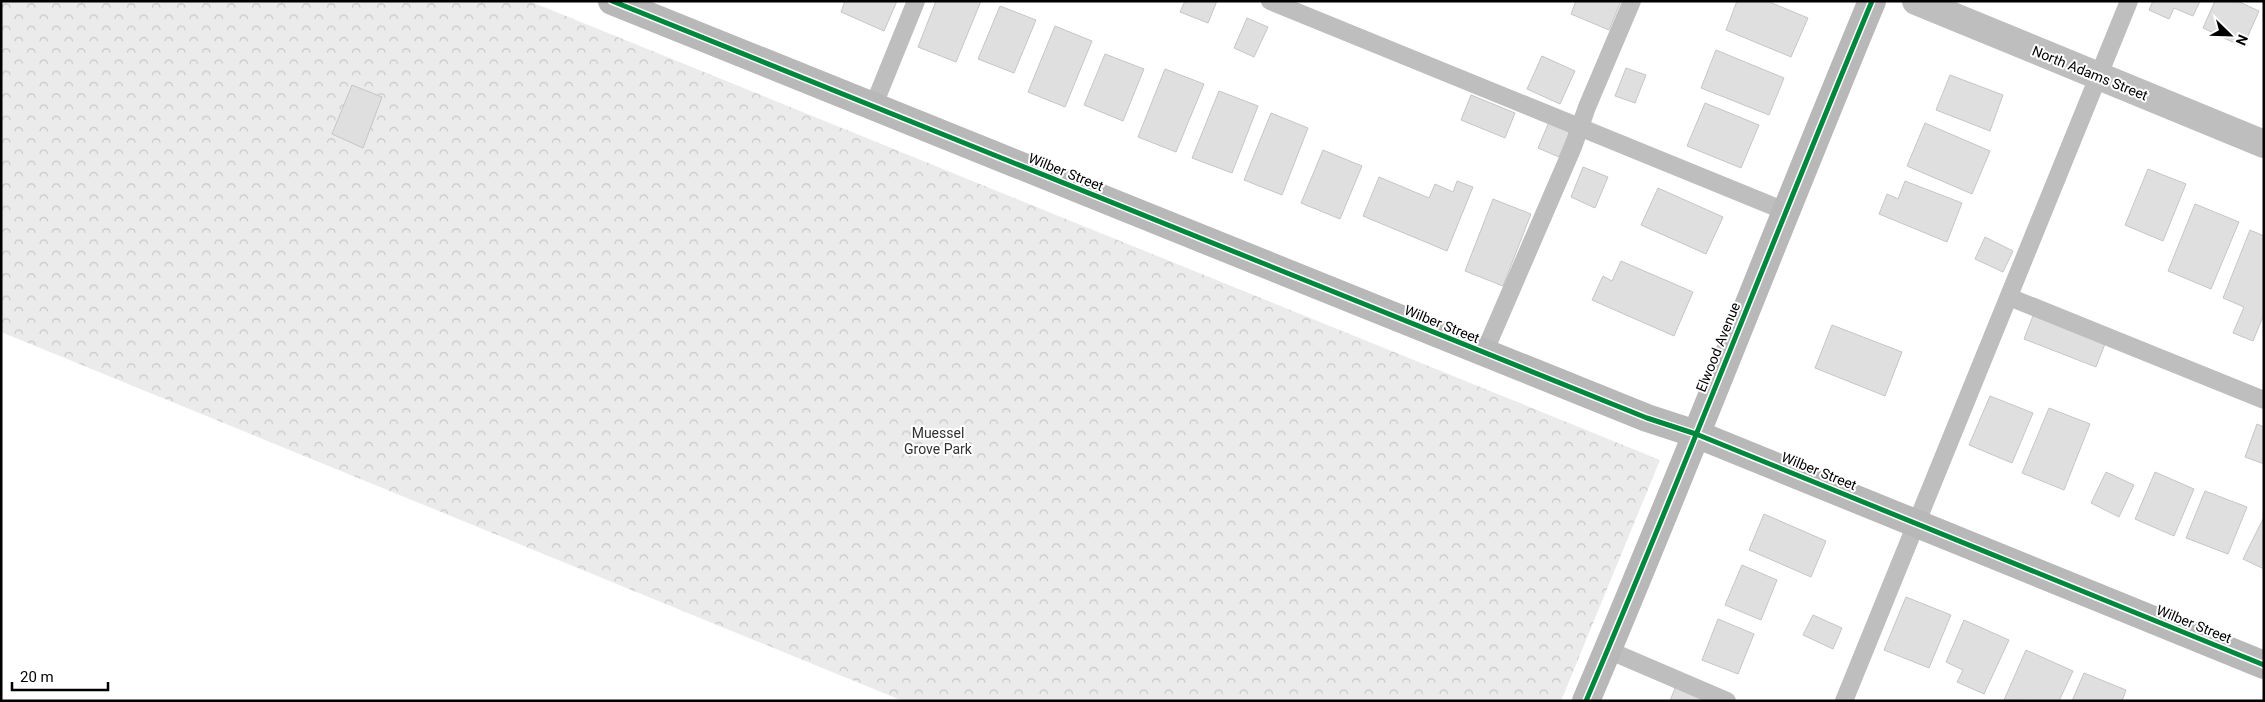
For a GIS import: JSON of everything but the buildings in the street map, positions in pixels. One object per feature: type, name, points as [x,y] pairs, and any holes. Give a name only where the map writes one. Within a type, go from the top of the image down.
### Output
[{"type":"street","name":"Wilber Street","points":[[612,1],[1484,353],[1647,418],[1696,434],[1916,522],[2264,666]]},
{"type":"street","name":"Elwood Avenue","points":[[1586,701],[1872,1]]},
{"type":"street","name":"North Adams Street","points":[[1916,1],[2264,144]]},
{"type":"lane","points":[[873,106],[916,1]]},
{"type":"lane","points":[[1270,1],[1785,211]]},
{"type":"lane","points":[[1484,353],[1573,147],[1632,1]]},
{"type":"lane","points":[[1844,701],[2129,1]]},
{"type":"lane","points":[[2009,297],[2264,400]]},
{"type":"lane","points":[[1608,650],[1727,701]]},
{"type":"green space","name":"Muessel Grove Park","points":[[1,1],[529,1],[1660,460],[1561,701],[903,701],[1,332]]},
{"type":"cycle path","points":[[612,1],[1647,418],[1696,434],[2264,665]]},
{"type":"cycle path","points":[[1586,701],[1659,527],[1872,1]]}]
